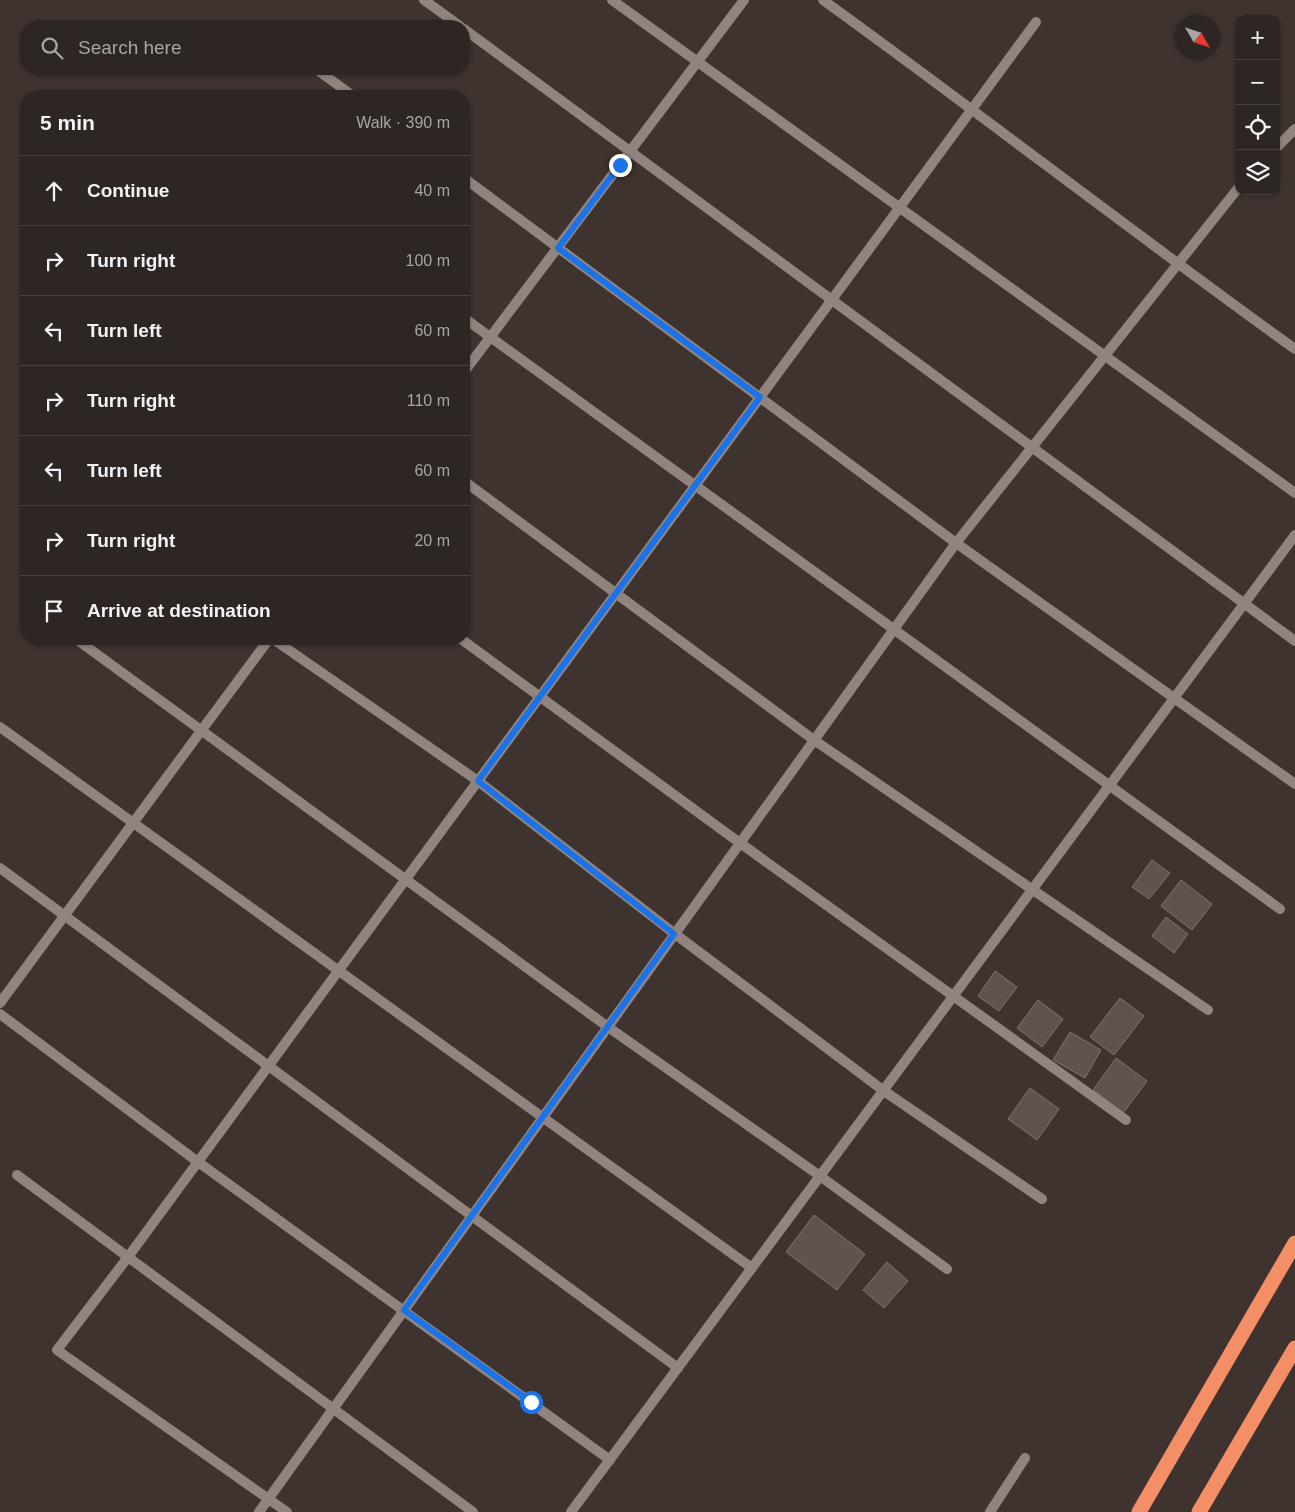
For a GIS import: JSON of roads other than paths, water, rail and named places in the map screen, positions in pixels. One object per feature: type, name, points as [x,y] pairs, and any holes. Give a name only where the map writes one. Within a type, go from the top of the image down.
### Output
[{"type":"highway","points":[[1139,1512],[1295,1243]]},
{"type":"highway","points":[[1199,1512],[1295,1348]]},
{"type":"street","points":[[424,0],[452,20]]},
{"type":"street","points":[[612,0],[1295,493]]},
{"type":"street","points":[[470,363],[744,0]]},
{"type":"street","points":[[824,0],[972,108],[1178,265],[1295,348]]},
{"type":"street","points":[[287,1512],[57,1350],[269,1066],[1036,22]]},
{"type":"street","points":[[470,33],[1295,641]]},
{"type":"street","points":[[324,75],[345,90]]},
{"type":"street","points":[[1280,144],[1295,129]]},
{"type":"street","points":[[470,182],[956,542],[1173,699],[1295,784]]},
{"type":"street","points":[[258,1512],[956,542],[1235,192]]},
{"type":"street","points":[[470,322],[1280,909]]},
{"type":"street","points":[[470,485],[814,740],[1208,1010]]},
{"type":"street","points":[[571,1512],[1295,535]]},
{"type":"street","points":[[84,645],[407,878],[608,1027],[820,1176],[947,1269]]},
{"type":"street","points":[[0,1003],[265,645]]},
{"type":"street","points":[[283,645],[478,781],[674,934],[884,1091],[1042,1199]]},
{"type":"street","points":[[470,645],[541,695],[740,843],[1126,1120]]},
{"type":"street","points":[[0,727],[752,1268]]},
{"type":"street","points":[[0,868],[678,1368]]},
{"type":"street","points":[[0,1014],[198,1162],[610,1460]]},
{"type":"street","points":[[17,1175],[473,1512]]},
{"type":"street","points":[[990,1512],[1025,1458]]}]
